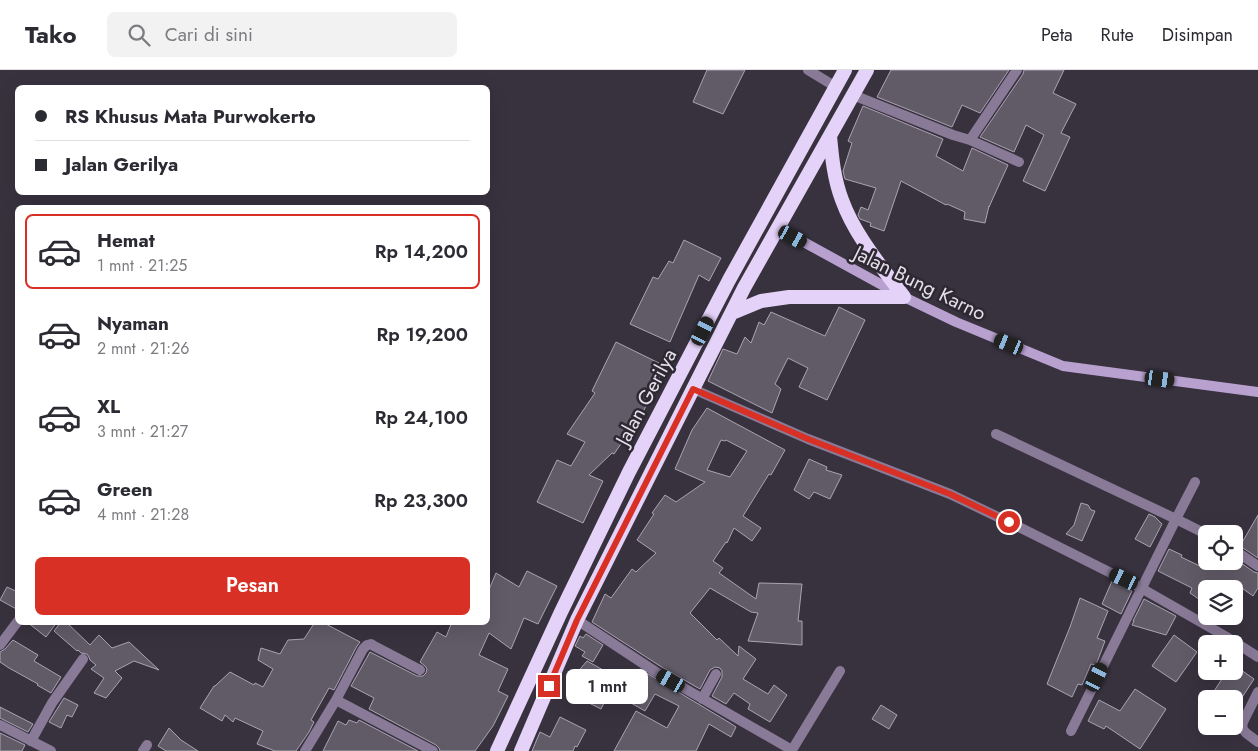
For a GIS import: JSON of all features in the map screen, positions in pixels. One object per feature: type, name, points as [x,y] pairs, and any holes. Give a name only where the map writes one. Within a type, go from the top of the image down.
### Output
[{"type":"highway","name":"Jalan Gerilya","points":[[497,751],[561,612],[629,472],[729,280],[845,70]]},
{"type":"highway","name":"Jalan Gerilya","points":[[521,751],[577,620],[744,288],[867,70]]},
{"type":"highway","points":[[830,136],[834,172],[842,200],[857,232],[904,298]]},
{"type":"highway","points":[[729,280],[744,288]]},
{"type":"highway","points":[[732,313],[761,301],[789,297],[904,298]]},
{"type":"main road","name":"Jalan Bung Karno","points":[[778,228],[904,298],[956,322],[1063,366],[1258,392]]},
{"type":"street","points":[[808,70],[836,87]]},
{"type":"street","points":[[970,140],[1017,70]]},
{"type":"street","points":[[854,95],[970,140],[1019,162]]},
{"type":"street","points":[[693,389],[808,439],[950,494],[1141,588],[1258,657]]},
{"type":"street","points":[[996,434],[1198,530]]},
{"type":"street","points":[[1071,731],[1195,482]]},
{"type":"street","points":[[1243,556],[1258,566]]},
{"type":"street","points":[[577,620],[656,672],[792,751],[840,671]]},
{"type":"street","points":[[0,645],[15,625]]},
{"type":"street","points":[[305,751],[367,645],[371,644],[420,670]]},
{"type":"street","points":[[31,741],[52,703],[83,659]]},
{"type":"street","points":[[702,699],[716,674]]},
{"type":"street","points":[[1258,692],[1243,722],[1242,728],[1258,742]]},
{"type":"street","points":[[336,700],[433,751]]},
{"type":"street","points":[[0,725],[51,751]]},
{"type":"building","points":[[707,70],[745,70],[723,114],[693,102]]},
{"type":"building","points":[[891,70],[1009,70],[980,113],[962,105],[952,127],[877,97]]},
{"type":"building","points":[[1024,70],[1064,70],[1053,93],[1076,104],[1061,133],[1070,137],[1045,191],[1023,181],[1044,135],[1026,125],[1014,152],[980,137]]},
{"type":"building","points":[[863,106],[943,139],[936,156],[963,171],[972,148],[1008,165],[989,206],[985,223],[964,219],[965,212],[946,205],[901,181],[884,231],[870,226],[871,223],[860,219],[858,215],[861,207],[868,210],[876,188],[845,179],[843,171],[852,143],[848,141]]},
{"type":"building","points":[[684,240],[721,258],[709,281],[699,275],[670,342],[630,324],[653,277],[658,279],[669,261],[673,263]]},
{"type":"building","points":[[839,307],[865,320],[827,400],[799,387],[808,368],[788,358],[775,384],[781,389],[772,413],[708,381],[723,349],[737,354],[745,337],[751,343],[759,322],[764,325],[771,312],[825,336]]},
{"type":"building","points":[[616,342],[665,366],[644,410],[614,454],[612,453],[589,475],[603,481],[583,523],[537,502],[557,460],[571,466],[585,442],[567,434],[595,393],[592,391]]},
{"type":"building","points":[[707,408],[785,450],[771,475],[769,474],[743,516],[761,528],[752,541],[734,528],[727,543],[713,561],[723,568],[719,573],[756,599],[759,583],[802,584],[798,621],[802,621],[802,645],[748,641],[758,613],[751,612],[710,588],[690,613],[717,640],[719,638],[738,656],[739,646],[756,659],[743,679],[768,694],[774,685],[787,695],[770,722],[748,709],[750,704],[734,693],[726,704],[712,696],[722,677],[720,668],[715,667],[710,670],[700,689],[660,666],[592,622],[605,594],[611,598],[632,569],[636,572],[656,553],[637,540],[654,514],[652,513],[665,495],[676,502],[705,482],[675,469],[692,430]],"holes":[[[721,440],[747,451],[730,477],[707,470]]]},
{"type":"building","points":[[809,459],[827,467],[826,470],[842,475],[830,499],[814,492],[809,499],[794,490]]},
{"type":"building","points":[[1081,503],[1088,505],[1091,510],[1095,511],[1082,541],[1066,534],[1074,525]]},
{"type":"building","points":[[1149,514],[1162,524],[1150,547],[1135,539]]},
{"type":"building","points":[[1258,515],[1258,558],[1243,548],[1243,541]]},
{"type":"building","points":[[1169,549],[1198,565],[1198,570],[1243,570],[1243,564],[1258,573],[1258,588],[1253,596],[1243,589],[1243,580],[1198,580],[1198,598],[1190,593],[1192,588],[1158,571]]},
{"type":"building","points":[[527,571],[557,586],[538,624],[524,618],[511,649],[489,633],[479,655],[508,669],[498,691],[508,696],[493,726],[475,751],[440,751],[436,745],[369,709],[374,698],[351,686],[370,652],[417,676],[423,676],[427,669],[420,662],[437,632],[446,637],[451,625],[490,625],[490,587],[496,573],[519,587]]},
{"type":"building","points":[[1112,581],[1132,591],[1121,614],[1102,604]]},
{"type":"building","points":[[7,587],[15,591],[15,608],[0,600]]},
{"type":"building","points":[[1080,598],[1108,611],[1097,638],[1105,641],[1096,665],[1091,664],[1082,685],[1078,684],[1072,697],[1047,684]]},
{"type":"building","points":[[1144,599],[1176,616],[1166,635],[1132,625]]},
{"type":"building","points":[[31,625],[55,625],[46,637]]},
{"type":"building","points":[[59,625],[69,625],[90,645],[99,635],[112,648],[129,642],[159,670],[134,661],[115,671],[122,678],[106,698],[94,693],[104,678],[91,669],[96,665],[87,654],[77,651],[54,631]]},
{"type":"building","points":[[313,625],[328,625],[360,642],[334,690],[329,688],[311,720],[314,722],[309,732],[296,751],[275,751],[257,744],[263,731],[235,718],[233,722],[225,715],[222,721],[200,708],[214,686],[230,672],[254,685],[255,683],[263,687],[273,669],[258,660],[261,648],[280,654],[288,640],[304,639]]},
{"type":"building","points":[[586,634],[603,645],[593,662],[582,656],[585,652],[575,646],[580,636],[583,638]]},
{"type":"building","points":[[1174,635],[1197,652],[1176,682],[1152,666]]},
{"type":"building","points":[[13,640],[38,655],[34,661],[61,677],[51,693],[0,662],[0,652]]},
{"type":"building","points":[[587,661],[630,685],[640,669],[736,727],[731,737],[709,724],[696,751],[614,751],[636,711],[667,728],[679,706],[655,694],[645,711],[610,691],[601,709],[571,694],[572,687],[581,668]]},
{"type":"building","points":[[1243,671],[1254,679],[1243,696],[1243,690],[1215,690],[1221,680],[1243,680]]},
{"type":"building","points":[[1135,689],[1166,709],[1140,749],[1106,726],[1104,729],[1088,721],[1099,700],[1120,711]]},
{"type":"building","points":[[64,698],[78,705],[72,717],[67,715],[61,728],[49,722]]},
{"type":"building","points":[[881,705],[897,715],[889,729],[872,719]]},
{"type":"building","points":[[0,707],[33,724],[28,732],[0,718]]},
{"type":"building","points":[[560,717],[586,730],[577,747],[575,746],[573,751],[532,751],[540,732],[550,737]]},
{"type":"building","points":[[349,720],[357,723],[359,720],[418,751],[323,751],[338,721],[346,725]]},
{"type":"building","points":[[169,728],[181,740],[198,751],[166,751],[158,746]]},
{"type":"building","points":[[0,733],[25,745],[22,751],[0,751]]},
{"type":"route","points":[[549,686],[577,620],[693,389],[808,439],[894,474],[950,494],[1009,522]]}]
